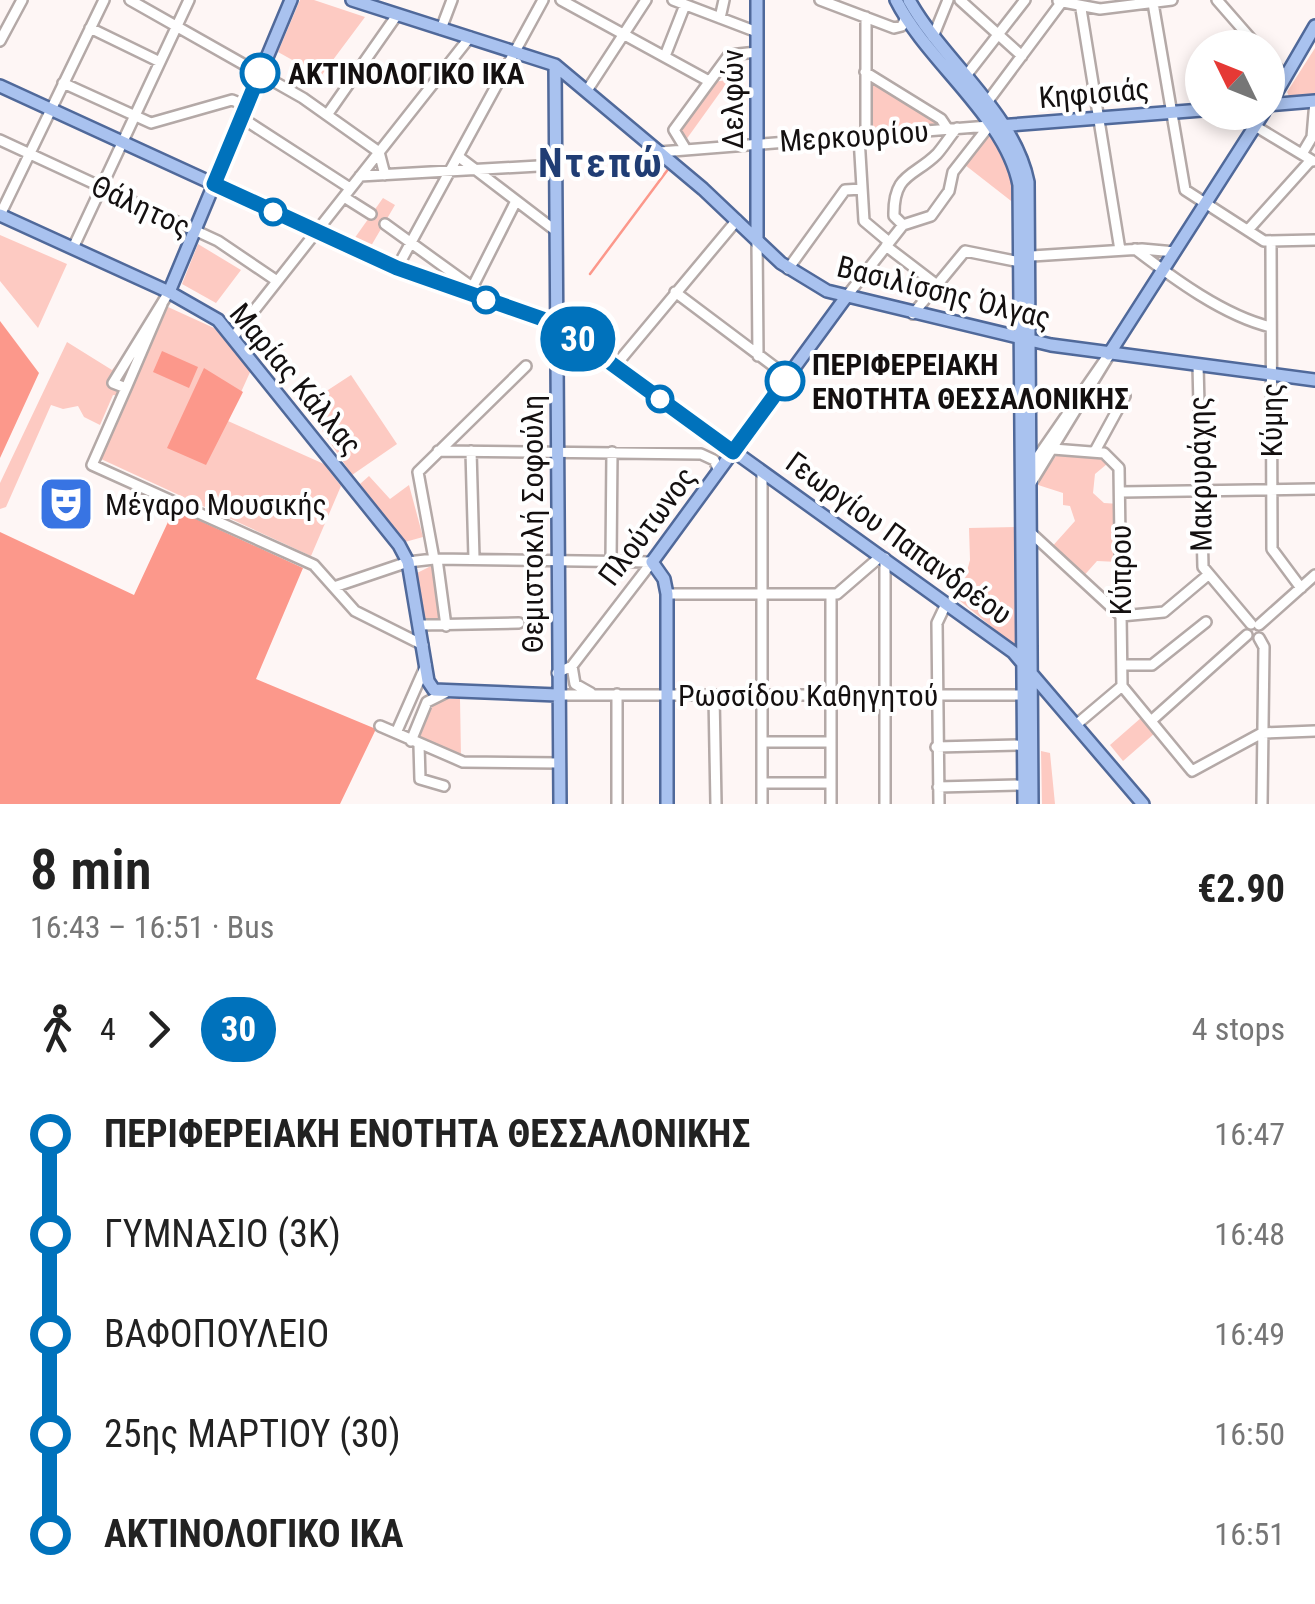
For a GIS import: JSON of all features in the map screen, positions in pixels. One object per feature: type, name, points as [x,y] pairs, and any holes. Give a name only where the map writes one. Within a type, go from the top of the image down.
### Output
[{"type":"main road","points":[[169,292],[291,0]]},
{"type":"main road","name":"Βασιλίσσης Όλγας","points":[[352,0],[389,8],[555,65],[588,88],[788,269],[846,298],[1109,354],[1315,380]]},
{"type":"main road","name":"Δελφών","points":[[756,0],[758,240]]},
{"type":"main road","points":[[896,0],[982,107]]},
{"type":"main road","points":[[909,0],[965,77],[1026,174],[1021,658],[1024,804]]},
{"type":"main road","points":[[1285,74],[1315,26]]},
{"type":"main road","points":[[1285,82],[1315,41]]},
{"type":"main road","name":"Θεμιστοκλή Σοφούλη","points":[[555,65],[560,804]]},
{"type":"main road","name":"Γεωργίου Παπανδρέου","points":[[0,86],[397,268],[557,324],[1021,658],[1143,804]]},
{"type":"main road","points":[[1285,105],[1315,101]]},
{"type":"main road","points":[[958,128],[982,107]]},
{"type":"main road","name":"Κηφισιάς","points":[[995,126],[1185,111]]},
{"type":"main road","points":[[1109,354],[1252,130]]},
{"type":"main road","points":[[737,220],[757,197]]},
{"type":"main road","name":"Μαρίας Κάλλας","points":[[0,215],[169,292],[211,314],[234,336],[393,536],[408,562],[430,686],[444,693]]},
{"type":"main road","name":"Πλούτωνος","points":[[652,562],[846,298]]},
{"type":"main road","points":[[1025,339],[1031,467],[1025,482],[1031,533],[1032,804]]},
{"type":"main road","points":[[652,562],[664,578],[667,594],[667,804]]},
{"type":"main road","points":[[444,693],[557,695]]},
{"type":"street","points":[[0,41],[22,0]]},
{"type":"street","points":[[0,215],[104,0]]},
{"type":"street","points":[[130,0],[326,115],[379,152],[384,175]]},
{"type":"street","points":[[73,248],[189,0]]},
{"type":"street","points":[[441,28],[452,0]]},
{"type":"street","points":[[397,268],[543,0]]},
{"type":"street","points":[[560,0],[708,80]]},
{"type":"street","points":[[588,88],[646,0]]},
{"type":"street","points":[[672,0],[757,32]]},
{"type":"street","points":[[720,18],[724,0]]},
{"type":"street","points":[[821,0],[851,5],[866,17],[897,28],[906,17]]},
{"type":"street","points":[[933,37],[948,0]]},
{"type":"street","points":[[960,0],[1022,56]]},
{"type":"street","points":[[965,77],[1024,0]]},
{"type":"street","points":[[982,107],[1059,1],[1081,9],[1172,0]]},
{"type":"street","points":[[1216,0],[1243,30]]},
{"type":"street","points":[[1153,3],[1184,186],[1205,204],[1271,242],[1315,240]]},
{"type":"street","points":[[665,56],[685,5]]},
{"type":"street","points":[[326,115],[389,8]]},
{"type":"street","points":[[1081,9],[1120,250]]},
{"type":"street","points":[[866,17],[864,218],[937,285]]},
{"type":"street","points":[[90,28],[160,62]]},
{"type":"street","points":[[234,336],[470,37]]},
{"type":"street","points":[[685,148],[674,130],[708,80],[729,54],[757,52]]},
{"type":"street","points":[[865,72],[958,128],[935,157],[915,167],[895,195],[894,216],[902,225]]},
{"type":"street","points":[[63,83],[156,123],[229,101],[371,214]]},
{"type":"street","points":[[1248,230],[1309,159],[1315,101]]},
{"type":"street","name":"Μερκουρίου","points":[[660,152],[995,126]]},
{"type":"street","name":"Πλούτωνος","points":[[846,298],[902,225],[930,217],[950,191],[953,172],[995,126]]},
{"type":"street","points":[[1262,130],[1309,159]]},
{"type":"street","name":"Θάλητος","points":[[0,140],[195,230],[246,256],[277,281]]},
{"type":"street","points":[[458,157],[556,230]]},
{"type":"street","points":[[935,157],[953,172]]},
{"type":"street","points":[[360,176],[556,164]]},
{"type":"street","points":[[788,269],[845,190],[862,190]]},
{"type":"street","points":[[384,224],[470,291],[516,200]]},
{"type":"street","points":[[615,366],[737,220]]},
{"type":"street","points":[[758,240],[758,356]]},
{"type":"street","name":"Κύμης","points":[[1271,242],[1272,552],[1300,588]]},
{"type":"street","points":[[1135,249],[1163,270],[1251,321],[1271,327]]},
{"type":"street","points":[[914,314],[967,250],[1026,259],[1135,249],[1174,252]]},
{"type":"street","points":[[126,388],[113,383],[117,370],[169,292]]},
{"type":"street","points":[[675,292],[788,377]]},
{"type":"street","points":[[162,304],[92,465],[314,565],[355,611],[423,645]]},
{"type":"street","points":[[1025,482],[1053,449],[1109,354]]},
{"type":"street","points":[[1031,467],[1109,354]]},
{"type":"street","points":[[446,626],[417,476],[526,366]]},
{"type":"street","name":"Μακρυράχης","points":[[1198,366],[1203,567],[1255,625]]},
{"type":"street","points":[[1053,449],[1095,452],[1126,396]]},
{"type":"street","points":[[701,454],[711,436]]},
{"type":"street","points":[[438,451],[701,454],[714,460],[719,470]]},
{"type":"street","points":[[471,452],[474,558]]},
{"type":"street","points":[[611,560],[612,452]]},
{"type":"street","name":"Κύπρου","points":[[1095,452],[1113,459],[1119,468],[1122,686]]},
{"type":"street","points":[[762,471],[762,804]]},
{"type":"street","points":[[1121,492],[1315,489]]},
{"type":"street","points":[[1031,533],[1120,616],[1164,612],[1208,575]]},
{"type":"street","points":[[667,594],[831,594],[844,590],[883,557]]},
{"type":"street","points":[[883,557],[885,804]]},
{"type":"street","points":[[334,587],[408,562],[436,559],[652,562]]},
{"type":"street","name":"Πλούτωνος","points":[[557,673],[572,666],[652,562]]},
{"type":"street","points":[[1151,721],[1315,575]]},
{"type":"street","points":[[831,594],[831,804]]},
{"type":"street","points":[[939,804],[937,624],[946,604]]},
{"type":"street","points":[[1122,665],[1152,664],[1206,622]]},
{"type":"street","points":[[419,625],[519,623]]},
{"type":"street","points":[[1255,625],[1264,646],[1262,804]]},
{"type":"street","points":[[1247,636],[1259,638]]},
{"type":"street","points":[[396,733],[426,665]]},
{"type":"street","points":[[572,666],[574,684],[594,694]]},
{"type":"street","points":[[1077,724],[1122,686],[1192,771],[1262,732],[1315,731]]},
{"type":"street","points":[[444,693],[428,702],[415,743],[419,778],[444,786]]},
{"type":"street","points":[[617,694],[618,804]]},
{"type":"street","points":[[714,694],[716,804]]},
{"type":"street","name":"Ρωσσίδου Καθηγητού","points":[[557,695],[1022,695]]},
{"type":"street","points":[[380,726],[447,758],[560,763]]},
{"type":"street","points":[[762,742],[831,742]]},
{"type":"street","points":[[936,748],[1023,745]]},
{"type":"street","points":[[762,783],[831,783]]},
{"type":"street","points":[[938,787],[1024,786]]},
{"type":"shaded area","points":[[300,0],[314,0],[365,17],[321,76],[278,52]]},
{"type":"shaded area","points":[[1315,48],[1315,97],[1290,98],[1287,92]]},
{"type":"shaded area","points":[[865,72],[947,128],[866,136]]},
{"type":"shaded area","points":[[729,80],[683,144],[676,132],[711,82]]},
{"type":"shaded area","points":[[990,131],[1013,170],[1015,204],[965,165]]},
{"type":"shaded area","points":[[383,198],[395,205],[371,246],[354,239]]},
{"type":"shaded area","points":[[0,235],[67,264],[38,328],[0,281]]},
{"type":"shaded area","points":[[198,244],[241,270],[216,303],[182,284]]},
{"type":"shaded area","points":[[161,307],[119,396],[113,395],[100,425],[84,417],[78,406],[63,409],[51,405],[6,507],[0,509],[0,483],[67,342],[112,370]]},
{"type":"shaded area","points":[[168,307],[214,328],[251,370],[228,421],[324,464],[341,486],[311,556],[101,459]]},
{"type":"shaded area","points":[[0,321],[39,373],[0,458]]},
{"type":"shaded area","points":[[162,351],[198,367],[189,388],[153,372]]},
{"type":"shaded area","points":[[204,368],[243,392],[206,465],[167,448]]},
{"type":"shaded area","points":[[351,375],[397,444],[352,475],[305,405]]},
{"type":"shaded area","points":[[1095,451],[1113,459],[1095,474],[1093,493],[1104,503],[1120,504],[1119,562],[1097,561],[1081,579],[1049,550],[1075,521],[1070,506],[1063,505],[1063,493],[1035,484],[1059,452]]},
{"type":"shaded area","points":[[369,476],[390,499],[409,485],[423,537],[405,542],[360,484]]},
{"type":"shaded area","points":[[174,509],[303,568],[256,679],[376,729],[340,804],[0,804],[0,532],[134,595]]},
{"type":"shaded area","points":[[1016,527],[1017,648],[959,600],[970,560],[969,528]]},
{"type":"shaded area","points":[[435,564],[441,619],[425,620],[417,573]]},
{"type":"shaded area","points":[[460,699],[461,757],[419,739],[434,702]]},
{"type":"shaded area","points":[[1142,717],[1155,733],[1123,761],[1110,745]]},
{"type":"shaded area","points":[[1041,751],[1050,753],[1055,804],[1042,804]]},
{"type":"waterway","points":[[590,274],[669,168]]},
{"type":"bus line","name":"30","points":[[260,73],[214,184],[397,268],[557,324],[733,452],[785,381]]},
{"type":"place","name":"ΑΚΤΙΝΟΛΟΓΙΚΟ ΙΚΑ","points":[[260,73]]},
{"type":"place","name":"ΠΕΡΙΦΕΡΕΙΑΚΗ ΕΝΟΤΗΤΑ ΘΕΣΣΑΛΟΝΙΚΗΣ","points":[[785,381]]},
{"type":"place","name":"Μέγαρο Μουσικής","points":[[66,504]]},
{"type":"district","name":"Ντεπώ","points":[[601,163]]}]
